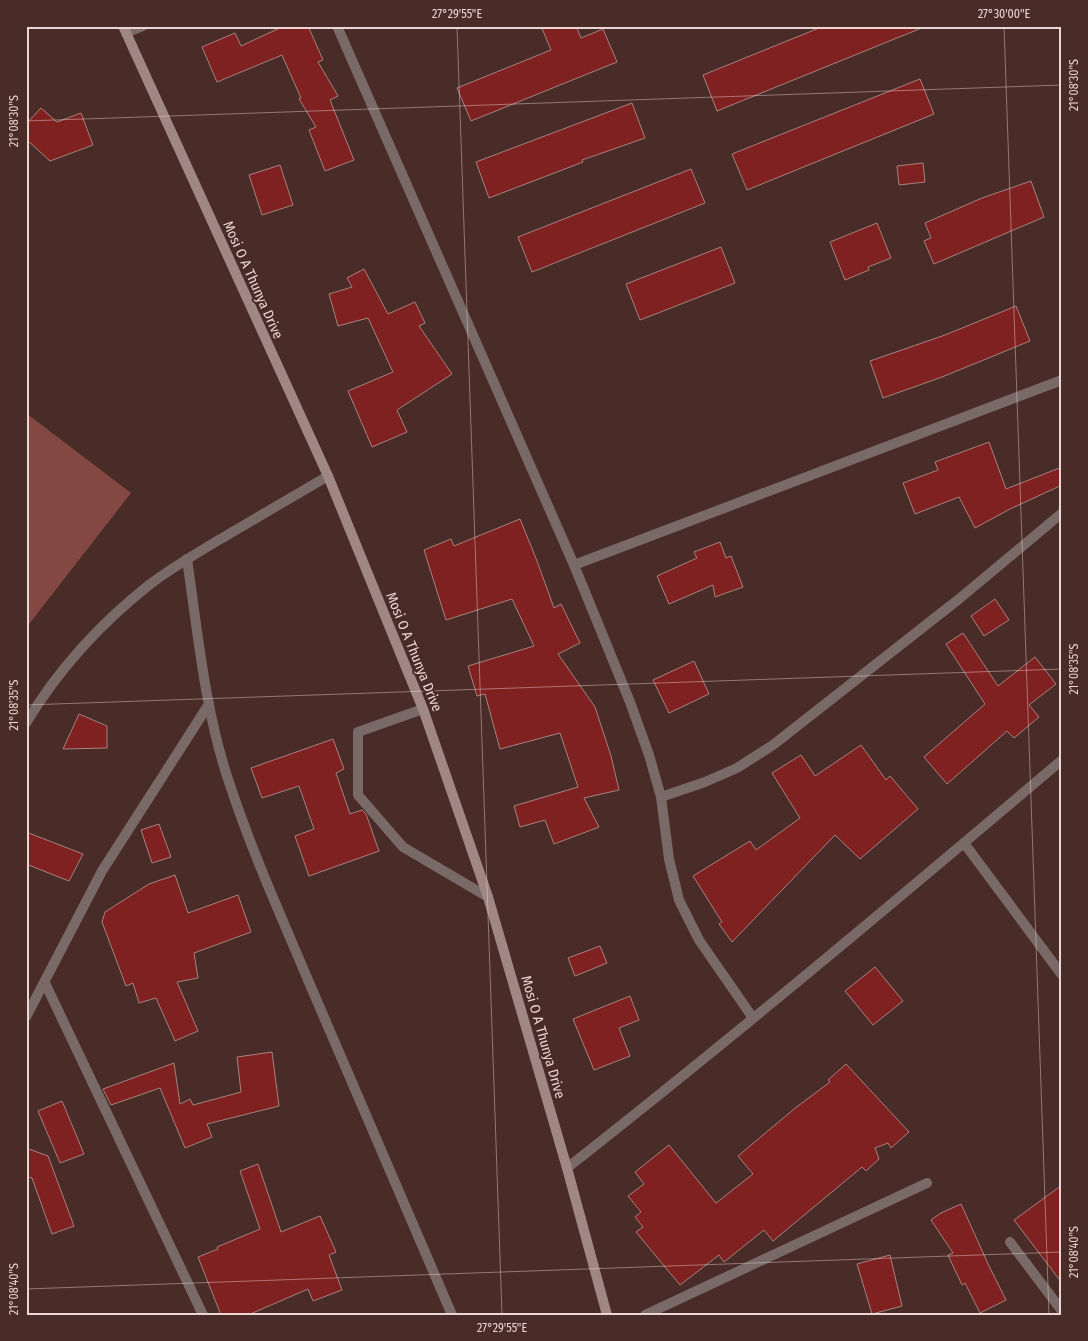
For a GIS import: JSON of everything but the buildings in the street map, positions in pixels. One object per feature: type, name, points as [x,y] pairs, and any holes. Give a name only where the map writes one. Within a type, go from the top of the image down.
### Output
[{"type":"street","points":[[125,30],[143,26]]},
{"type":"street","points":[[337,26],[574,565],[630,702],[649,755],[660,797],[669,859],[679,900],[699,940],[753,1018]]},
{"type":"street","name":"Mosi O A Thunya Drive","points":[[125,30],[328,476],[423,709],[488,897],[567,1168],[607,1315]]},
{"type":"street","points":[[574,565],[1062,380]]},
{"type":"street","points":[[26,723],[62,671],[90,638],[150,584],[187,559],[328,476]]},
{"type":"street","points":[[660,797],[705,782],[737,768],[773,745],[959,599],[1062,513]]},
{"type":"street","points":[[187,559],[209,704],[229,785],[264,875],[452,1315]]},
{"type":"street","points":[[26,1018],[102,872],[209,704]]},
{"type":"street","points":[[423,709],[358,732],[358,795],[403,847],[488,897]]},
{"type":"street","points":[[567,1168],[753,1018],[1062,760]]},
{"type":"street","points":[[964,843],[1062,976]]},
{"type":"street","points":[[45,983],[203,1315]]},
{"type":"street","points":[[645,1315],[927,1183]]},
{"type":"street","points":[[1010,1242],[1062,1312]]},
{"type":"shaded area","points":[[26,413],[131,493],[26,628]]}]
